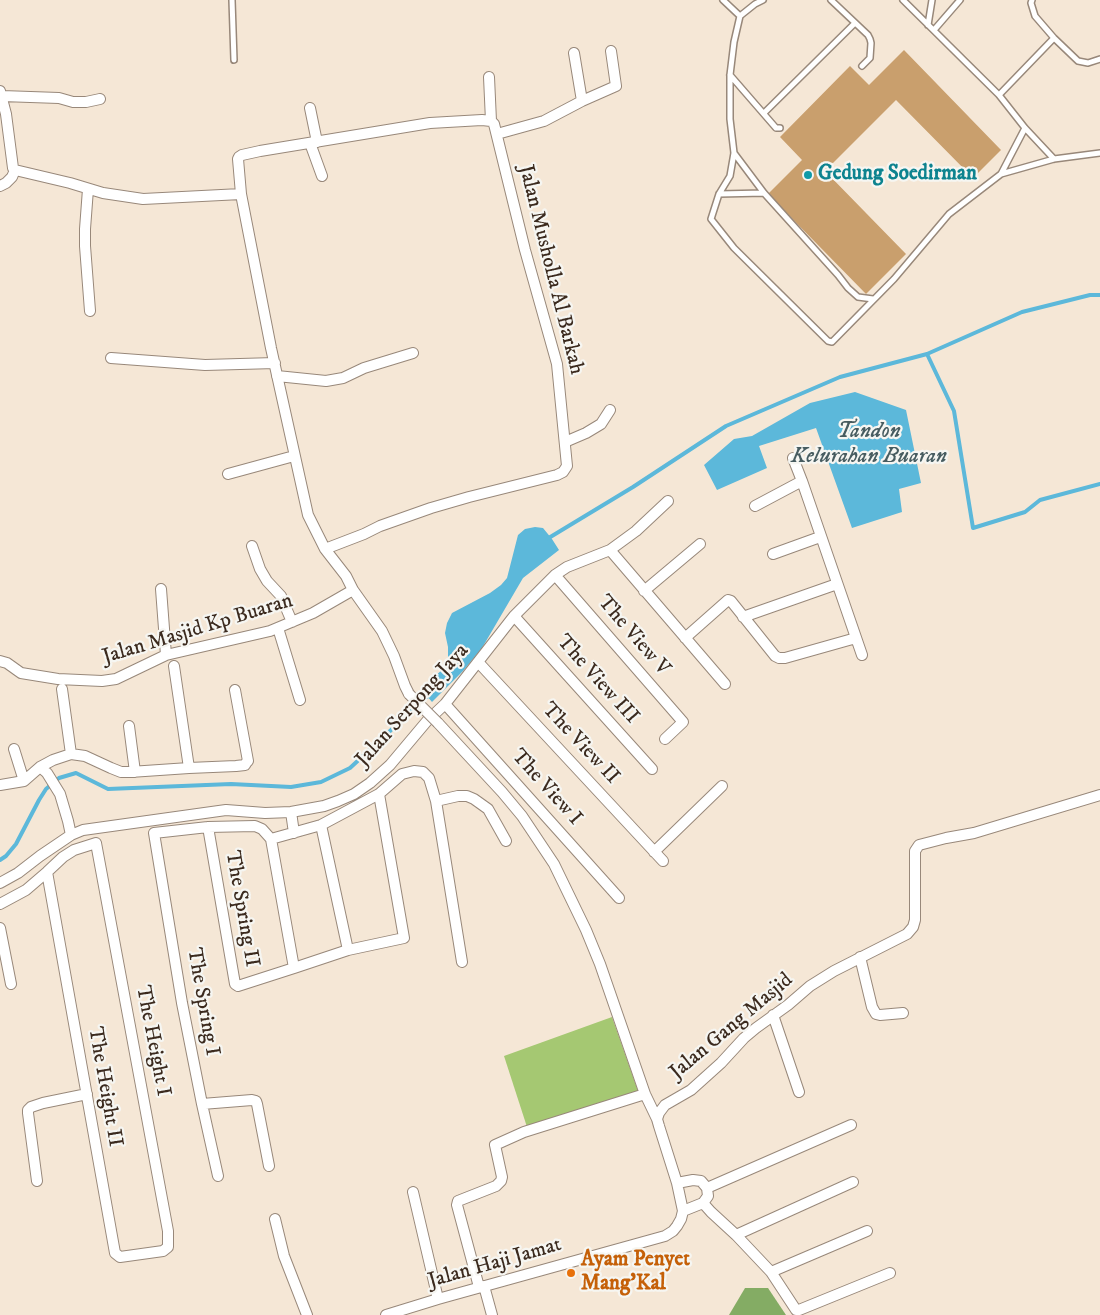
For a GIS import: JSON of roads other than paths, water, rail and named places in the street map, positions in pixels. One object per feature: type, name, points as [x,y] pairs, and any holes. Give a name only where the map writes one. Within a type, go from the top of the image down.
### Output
[{"type":"street","points":[[497,134],[544,121],[616,86],[611,51]]},
{"type":"street","points":[[574,53],[582,101]]},
{"type":"street","points":[[489,77],[491,121],[430,123],[239,156],[241,194],[274,363],[310,520],[325,549],[346,576],[353,590],[382,631],[409,694],[502,792],[522,816],[554,864],[600,964],[645,1094],[658,1119],[677,1182],[683,1211],[703,1203],[708,1196],[707,1188],[701,1181],[677,1182]]},
{"type":"street","points":[[0,186],[12,177],[15,170],[13,168],[6,114],[1,93],[59,98],[73,102],[100,99]]},
{"type":"street","points":[[310,108],[313,143],[322,176]]},
{"type":"street","name":"Jalan Musholla Al Barkah","points":[[325,549],[380,526],[431,508],[558,475],[567,466],[557,364],[525,250],[497,134],[491,121]]},
{"type":"street","points":[[15,170],[103,193],[143,199],[241,194]]},
{"type":"street","points":[[88,188],[84,229],[90,311]]},
{"type":"street","points":[[277,376],[326,381],[343,378],[364,368],[413,354]]},
{"type":"street","points":[[112,358],[205,365],[274,363]]},
{"type":"street","points":[[565,442],[601,424],[610,410]]},
{"type":"street","points":[[228,474],[294,456]]},
{"type":"street","points":[[793,458],[862,655]]},
{"type":"street","points":[[755,506],[802,481]]},
{"type":"street","name":"Jalan Serpong Jaya","points":[[0,883],[18,873],[70,835],[83,830],[226,810],[265,813],[290,812],[324,806],[354,794],[390,765],[427,721],[445,704],[514,616],[555,575],[567,567],[610,550],[636,531],[668,501]]},
{"type":"street","points":[[773,554],[820,537]]},
{"type":"street","points":[[644,590],[700,544]]},
{"type":"street","points":[[252,546],[260,569],[267,581],[281,596],[292,622]]},
{"type":"street","points":[[610,550],[725,684]]},
{"type":"street","name":"The View V","points":[[555,575],[683,722],[665,740]]},
{"type":"street","points":[[743,618],[837,584]]},
{"type":"street","points":[[161,589],[166,655]]},
{"type":"street","name":"Jalan Masjid Kp Buaran","points":[[0,662],[7,663],[21,673],[58,679],[102,681],[116,679],[166,655],[278,628],[313,613],[353,590]]},
{"type":"street","points":[[685,638],[726,601],[731,601],[775,656],[780,658],[856,638]]},
{"type":"street","name":"The View III","points":[[514,616],[652,769]]},
{"type":"street","points":[[278,628],[300,700]]},
{"type":"street","name":"The View II","points":[[478,662],[663,861]]},
{"type":"street","points":[[174,666],[189,768]]},
{"type":"street","points":[[62,689],[71,754]]},
{"type":"street","points":[[0,785],[24,781],[43,770],[53,760],[71,754],[85,756],[121,772],[245,765],[248,761],[235,690]]},
{"type":"street","name":"The View I","points":[[445,704],[619,898]]},
{"type":"street","points":[[129,726],[135,772]]},
{"type":"street","points":[[14,749],[24,781]]},
{"type":"street","points":[[43,770],[60,794],[70,835]]},
{"type":"street","points":[[208,828],[255,826],[262,829],[271,839],[321,825],[379,794],[402,774],[414,771],[423,772],[430,778],[436,801],[462,962]]},
{"type":"street","points":[[654,852],[722,786]]},
{"type":"street","points":[[294,968],[348,950],[404,938],[379,794]]},
{"type":"street","name":"Jalan Gang Masjid","points":[[658,1119],[659,1113],[665,1105],[690,1090],[721,1063],[744,1038],[820,979],[907,934],[913,927],[915,920],[915,851],[919,845],[974,833],[1100,795]]},
{"type":"street","points":[[436,801],[458,796],[467,796],[474,799],[488,809],[506,841]]},
{"type":"street","points":[[290,812],[294,832]]},
{"type":"street","points":[[321,825],[348,950]]},
{"type":"street","name":"The Spring I","points":[[208,828],[154,833],[182,1003],[218,1176]]},
{"type":"street","name":"The Spring II","points":[[208,828],[235,984],[238,986],[294,968],[271,839]]},
{"type":"street","name":"The Height I","points":[[47,872],[63,857],[74,850],[96,842],[168,1231],[168,1247]]},
{"type":"street","points":[[0,904],[26,890],[47,872]]},
{"type":"street","name":"The Height II","points":[[47,872],[115,1253],[120,1257],[163,1251],[168,1247]]},
{"type":"street","points":[[0,928],[11,984]]},
{"type":"street","points":[[860,957],[872,1007],[876,1014],[903,1013]]},
{"type":"street","points":[[773,1015],[800,1092]]},
{"type":"street","points":[[37,1181],[28,1110],[43,1103],[87,1094]]},
{"type":"street","points":[[492,1315],[481,1287],[457,1205],[458,1201],[496,1186],[501,1181],[502,1177],[495,1145],[524,1132],[645,1094]]},
{"type":"street","points":[[202,1104],[256,1101],[269,1166]]},
{"type":"street","points":[[707,1188],[851,1125]]},
{"type":"street","points":[[736,1235],[853,1182]]},
{"type":"street","points":[[413,1192],[438,1299]]},
{"type":"street","points":[[703,1203],[771,1272],[794,1308],[799,1310],[890,1273]]},
{"type":"street","name":"Jalan Haji Jamat","points":[[386,1315],[665,1236],[677,1226],[683,1211]]},
{"type":"street","points":[[275,1220],[284,1256],[307,1315]]},
{"type":"street","points":[[771,1272],[867,1231]]},
{"type":"lane","points":[[232,0],[234,60]]},
{"type":"lane","points":[[723,0],[740,16]]},
{"type":"lane","points":[[763,0],[753,2],[740,16],[734,42],[730,75],[730,120],[734,153],[730,176],[719,194],[711,216],[712,220],[734,248],[828,341],[832,342],[894,279],[949,214],[1001,174],[1054,159],[1100,153]]},
{"type":"lane","points":[[830,0],[868,35],[871,43],[870,58],[862,66]]},
{"type":"lane","points":[[903,0],[999,95],[1025,128],[1054,159]]},
{"type":"lane","points":[[928,25],[932,0]]},
{"type":"lane","points":[[934,30],[960,0]]},
{"type":"lane","points":[[1032,0],[1034,16],[1078,61],[1088,63],[1100,59]]},
{"type":"lane","points":[[764,113],[855,23]]},
{"type":"lane","points":[[999,95],[1054,38]]},
{"type":"lane","points":[[730,75],[776,128],[780,128]]},
{"type":"lane","points":[[1001,174],[1025,128]]},
{"type":"lane","points":[[734,153],[764,193],[848,288],[858,297],[873,299]]},
{"type":"lane","points":[[719,194],[764,193]]},
{"type":"water","name":"Tandon Kelurahan Buaran","points":[[855,392],[906,410],[921,483],[899,489],[902,512],[852,528],[816,428],[759,446],[767,468],[717,490],[704,465],[734,439],[752,436],[810,403]]},
{"type":"water","points":[[543,528],[559,550],[523,578],[482,648],[463,671],[432,702],[421,689],[444,668],[448,659],[445,633],[452,613],[501,585],[507,578],[518,535],[525,529]]},
{"type":"waterway","points":[[547,539],[633,487],[726,426],[840,377],[927,354],[1022,312],[1090,295],[1100,295]]},
{"type":"waterway","points":[[927,354],[954,411],[973,528],[1025,512],[1040,500],[1100,484]]},
{"type":"waterway","points":[[0,860],[16,844],[46,789],[59,778],[76,773],[108,789],[231,784],[291,787],[321,782],[350,768],[430,694]]},
{"type":"place","name":"Gedung Soedirman","points":[[808,175]]},
{"type":"place","name":"Ayam Penyet Mang'Kal","points":[[571,1273]]}]
